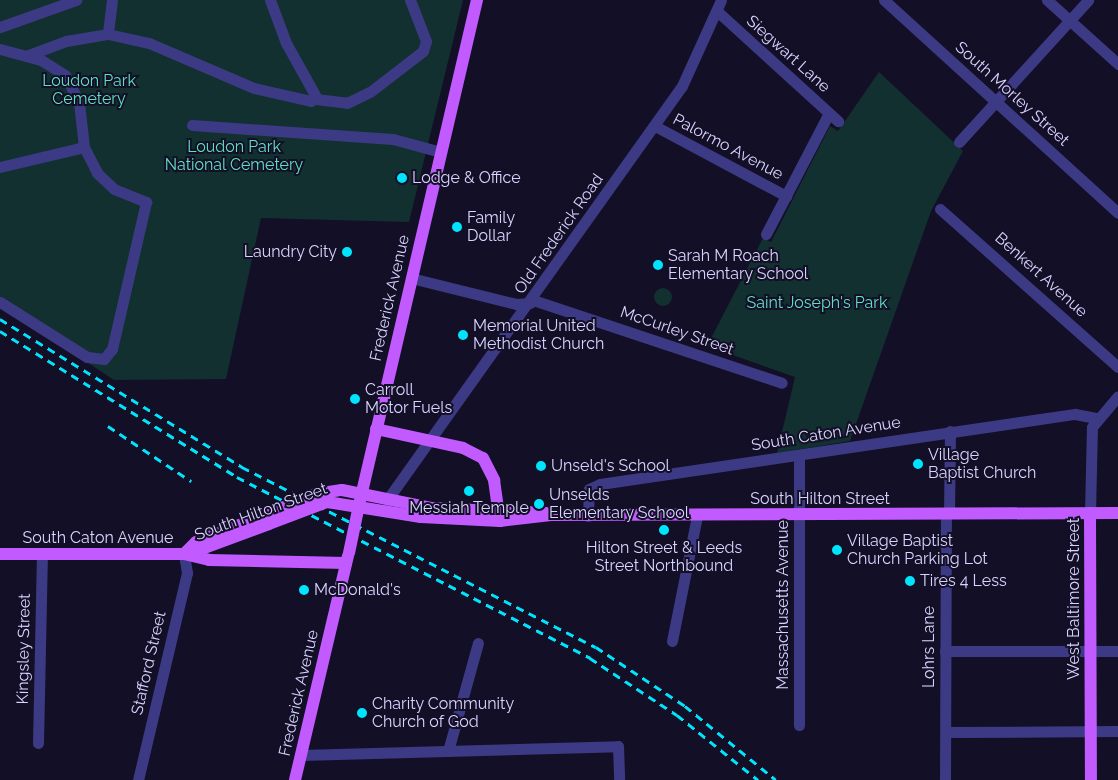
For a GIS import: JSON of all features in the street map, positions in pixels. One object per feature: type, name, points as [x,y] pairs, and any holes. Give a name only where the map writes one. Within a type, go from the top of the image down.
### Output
[{"type":"main road","name":"Frederick Avenue","points":[[295,780],[477,0]]},
{"type":"main road","points":[[376,429],[430,441],[483,458],[494,480],[499,515]]},
{"type":"main road","name":"South Hilton Street","points":[[184,554],[202,552],[269,524],[342,490],[361,499],[421,518],[499,515],[799,516],[1118,513]]},
{"type":"main road","name":"South Hilton Street","points":[[184,554],[196,542],[257,518],[322,498]]},
{"type":"main road","name":"South Hilton Street","points":[[361,499],[387,500],[499,515]]},
{"type":"main road","name":"West Baltimore Street","points":[[1090,514],[1091,780]]},
{"type":"main road","name":"South Caton Avenue","points":[[0,554],[184,554],[209,560],[348,558]]},
{"type":"street","points":[[0,27],[76,0]]},
{"type":"street","points":[[108,34],[112,0]]},
{"type":"street","points":[[24,57],[66,41],[108,34],[149,43],[254,88],[304,101],[316,98],[347,103],[370,92],[423,51],[426,41],[410,0]]},
{"type":"street","name":"South Morley Street","points":[[884,0],[1118,213]]},
{"type":"street","points":[[1047,0],[1118,64]]},
{"type":"street","points":[[959,142],[1088,0]]},
{"type":"street","points":[[273,2],[316,98]]},
{"type":"street","name":"Siegwart Lane","points":[[719,5],[838,121]]},
{"type":"street","name":"Old Frederick Road","points":[[387,500],[532,301],[655,126],[690,72],[719,5]]},
{"type":"street","points":[[0,49],[48,63],[71,83],[80,103],[84,147],[105,182],[146,202],[109,355],[100,360],[86,357],[0,302]]},
{"type":"street","points":[[766,234],[829,112]]},
{"type":"street","points":[[192,125],[393,139],[441,152]]},
{"type":"street","name":"Palormo Avenue","points":[[655,126],[786,196]]},
{"type":"street","points":[[0,167],[84,147]]},
{"type":"street","name":"Benkert Avenue","points":[[940,209],[1118,367]]},
{"type":"street","name":"McCurley Street","points":[[411,278],[516,304],[532,301],[782,383]]},
{"type":"street","points":[[1096,418],[1118,396]]},
{"type":"street","name":"South Caton Avenue","points":[[588,516],[593,486],[950,431],[1075,414],[1096,418]]},
{"type":"street","name":"West Baltimore Street","points":[[1090,514],[1090,439],[1096,418]]},
{"type":"street","name":"Lohrs Lane","points":[[945,780],[945,651],[950,431]]},
{"type":"street","name":"Massachusetts Avenue","points":[[799,455],[799,725]]},
{"type":"street","points":[[672,641],[697,516]]},
{"type":"street","name":"Stafford Street","points":[[138,780],[187,573],[184,554]]},
{"type":"street","name":"Kingsley Street","points":[[38,743],[42,555]]},
{"type":"street","points":[[448,751],[478,644]]},
{"type":"street","points":[[945,651],[1118,651]]},
{"type":"street","points":[[946,732],[1118,731]]},
{"type":"street","points":[[301,755],[618,746],[619,780]]},
{"type":"green space","name":"Loudon Park Cemetery","points":[[0,0],[463,0],[409,222],[261,218],[226,379],[114,380],[0,305]]},
{"type":"green space","name":"Saint Joseph's Park","points":[[879,72],[963,151],[931,211],[850,441],[777,453],[795,377],[707,346],[763,238],[771,242],[830,126],[838,131]]},
{"type":"green space","points":[[663,288],[669,291],[672,297],[669,303],[663,306],[657,303],[654,297],[657,291]]},
{"type":"railway","points":[[0,319],[242,467],[596,647],[685,706],[776,780]]},
{"type":"railway","points":[[0,331],[237,477],[590,658],[677,715],[758,780]]},
{"type":"railway","points":[[108,426],[191,481]]},
{"type":"place","name":"Lodge & Office","points":[[402,178]]},
{"type":"place","name":"Family Dollar","points":[[457,227]]},
{"type":"place","name":"Laundry City","points":[[347,252]]},
{"type":"place","name":"Sarah M Roach Elementary School","points":[[658,265]]},
{"type":"place","name":"Memorial United Methodist Church","points":[[463,335]]},
{"type":"place","name":"Carroll Motor Fuels","points":[[355,399]]},
{"type":"place","name":"Village Baptist Church","points":[[918,464]]},
{"type":"place","name":"Unseld's School","points":[[541,466]]},
{"type":"place","name":"Messiah Temple","points":[[469,491]]},
{"type":"place","name":"Unselds Elementary School","points":[[539,504]]},
{"type":"place","name":"Hilton Street & Leeds Street Northbound","points":[[664,530]]},
{"type":"place","name":"Village Baptist Church Parking Lot","points":[[837,550]]},
{"type":"place","name":"Tires 4 Less","points":[[910,581]]},
{"type":"place","name":"McDonald's","points":[[304,590]]},
{"type":"place","name":"Charity Community Church of God","points":[[362,713]]},
{"type":"park label","name":"Loudon Park National Cemetery","points":[[234,156]]}]
